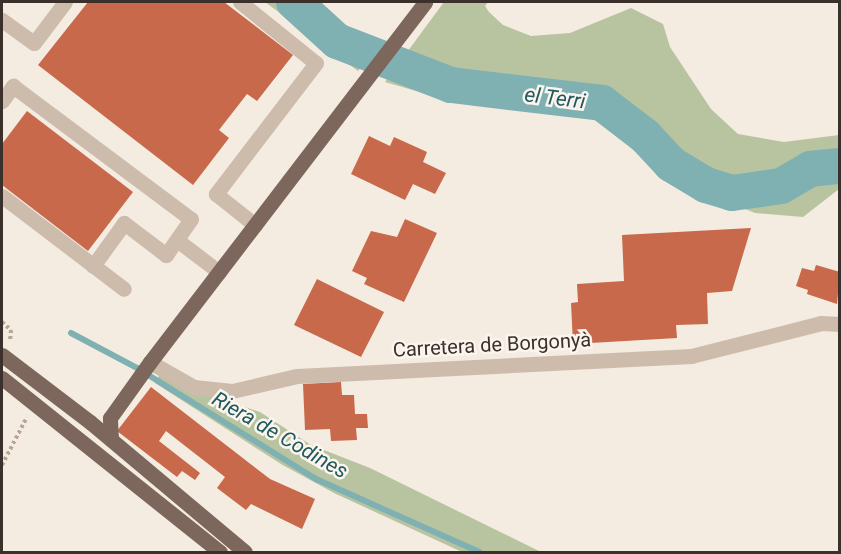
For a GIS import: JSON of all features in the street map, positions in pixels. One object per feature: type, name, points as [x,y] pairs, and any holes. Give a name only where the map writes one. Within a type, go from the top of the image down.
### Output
[{"type":"main road","points":[[215,548],[164,497],[105,450],[102,427],[425,2]]},
{"type":"main road","points":[[2,355],[39,385],[102,427],[245,552]]},
{"type":"main road","points":[[2,366],[39,385]]},
{"type":"main road","points":[[7,382],[39,399],[77,427],[102,427]]},
{"type":"main road","points":[[7,382],[215,548]]},
{"type":"street","points":[[2,20],[34,43],[65,2]]},
{"type":"street","points":[[240,2],[316,63],[216,194],[255,225]]},
{"type":"street","points":[[2,101],[13,86],[191,219],[166,255],[124,223],[93,266]]},
{"type":"street","points":[[2,196],[124,289]]},
{"type":"street","points":[[177,240],[219,272]]},
{"type":"street","name":"Carretera de Borgonyà","points":[[150,362],[194,387],[232,391],[297,376],[691,356],[821,323],[840,324]]},
{"type":"path","points":[[2,322],[11,330]]},
{"type":"path","points":[[2,465],[30,412]]},
{"type":"green space","points":[[265,2],[316,2],[375,50],[358,71]]},
{"type":"green space","points":[[444,2],[488,2],[485,6],[503,25],[531,36],[570,33],[631,8],[663,24],[670,47],[711,109],[738,134],[784,142],[839,135],[839,189],[803,217],[755,213],[661,175],[611,118],[599,113],[543,99],[454,102],[385,82]]},
{"type":"green space","points":[[161,372],[186,387],[260,412],[311,445],[370,468],[541,552],[462,552],[334,493],[281,464],[155,383]]},
{"type":"building","points":[[88,2],[224,2],[293,55],[257,101],[247,94],[219,130],[229,138],[193,185],[38,65]]},
{"type":"building","points":[[27,111],[133,192],[88,251],[2,185],[2,144]]},
{"type":"building","points":[[369,136],[390,146],[394,137],[427,152],[423,162],[446,173],[435,194],[413,184],[405,200],[351,174]]},
{"type":"building","points":[[405,219],[437,233],[404,302],[364,284],[367,278],[352,271],[371,231],[397,237]]},
{"type":"building","points":[[751,228],[732,291],[707,293],[708,324],[676,325],[677,338],[573,344],[571,303],[578,302],[577,284],[624,281],[622,235]]},
{"type":"building","points":[[816,265],[840,272],[837,304],[807,294],[808,290],[796,286],[802,268],[814,271]]},
{"type":"building","points":[[317,279],[384,312],[361,357],[294,325]]},
{"type":"building","points":[[341,382],[342,395],[354,395],[355,414],[367,414],[368,428],[356,428],[357,440],[331,441],[330,429],[305,430],[303,384]]},
{"type":"building","points":[[151,387],[270,479],[315,499],[302,529],[251,504],[246,510],[217,488],[225,477],[166,431],[159,441],[200,473],[195,480],[182,471],[177,477],[117,431]]},
{"type":"waterway","name":"el Terri","points":[[294,2],[337,41],[451,85],[602,103],[645,136],[671,164],[706,185],[732,193],[781,186],[810,169],[840,166]]},
{"type":"waterway","name":"Riera de Codines","points":[[71,333],[137,368],[316,479],[479,552]]}]
